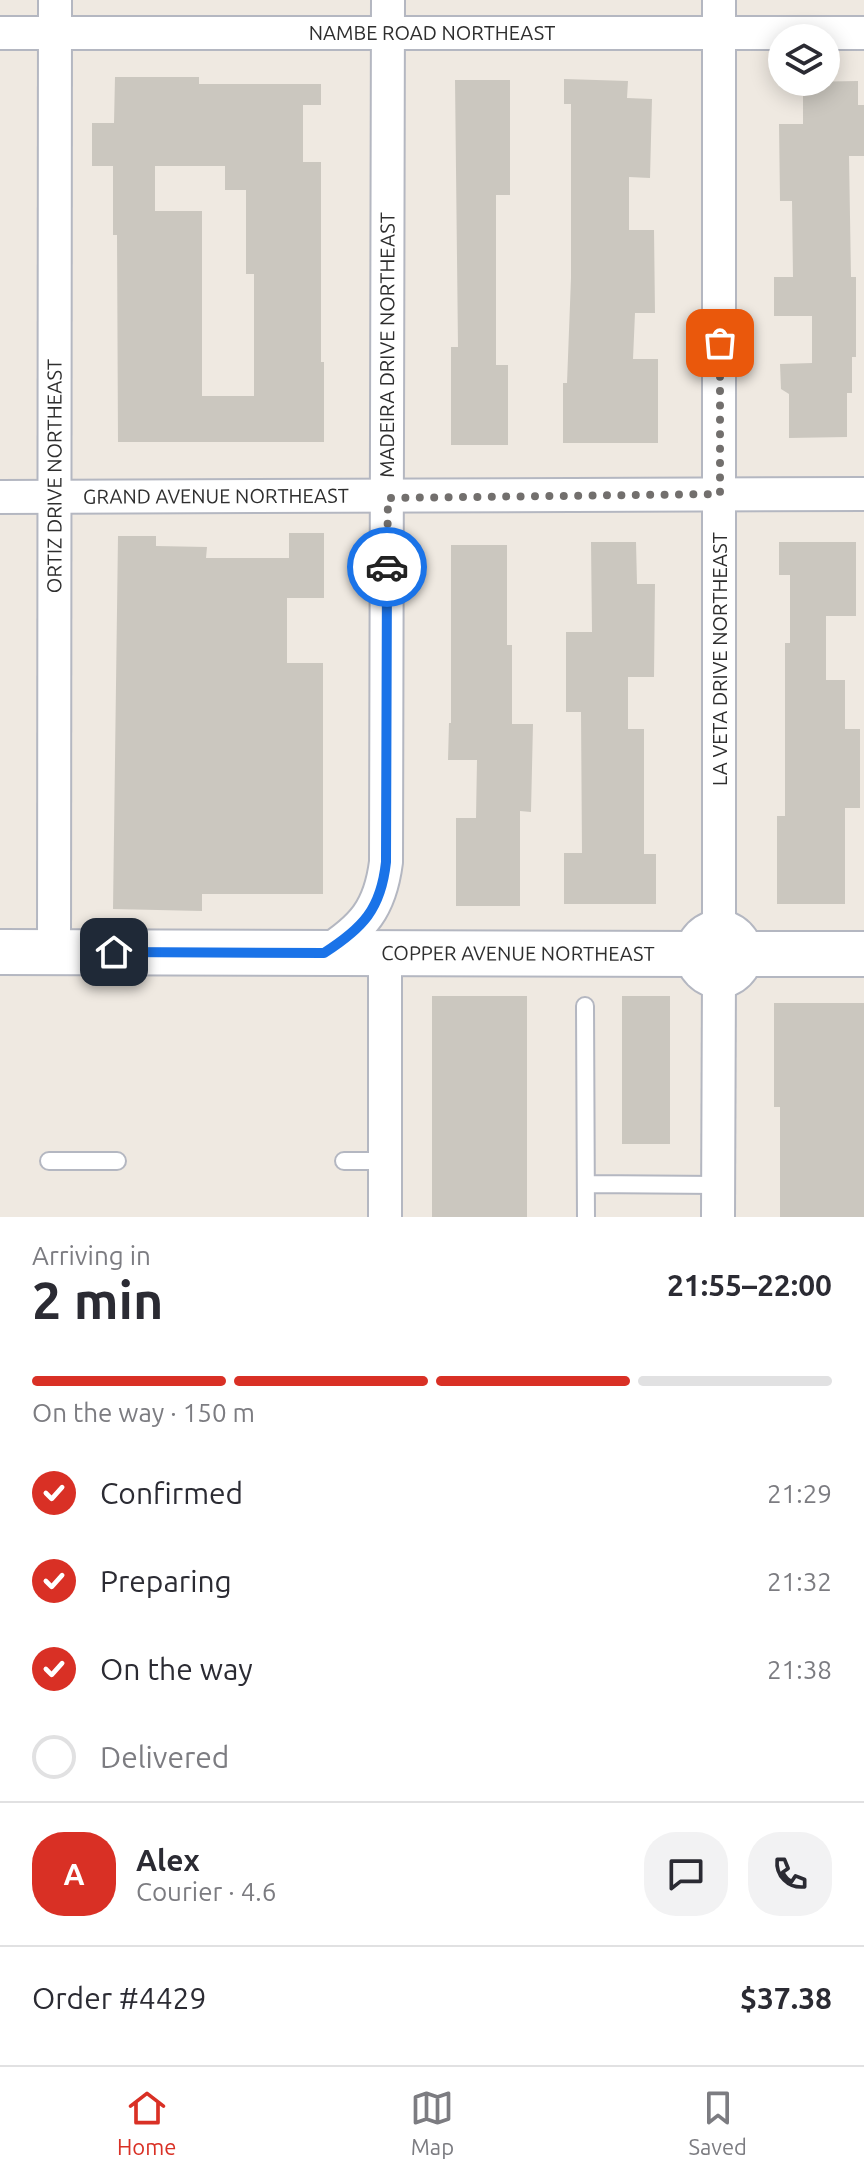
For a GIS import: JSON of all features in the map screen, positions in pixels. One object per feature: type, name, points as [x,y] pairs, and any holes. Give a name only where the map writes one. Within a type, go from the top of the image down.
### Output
[{"type":"street","name":"ORTIZ DRIVE NORTHEAST","points":[[54,952],[55,0]]},
{"type":"street","name":"MADEIRA DRIVE NORTHEAST","points":[[324,953],[349,936],[377,905],[386,862],[388,0]]},
{"type":"street","name":"LA VETA DRIVE NORTHEAST","points":[[718,1217],[719,0]]},
{"type":"street","name":"NAMBE ROAD NORTHEAST","points":[[0,33],[864,33]]},
{"type":"street","name":"GRAND AVENUE NORTHEAST","points":[[0,497],[864,494]]},
{"type":"street","name":"COPPER AVENUE NORTHEAST","points":[[0,952],[864,954]]},
{"type":"street","points":[[385,953],[385,1217]]},
{"type":"lane","points":[[585,1006],[586,1217]]},
{"type":"lane","points":[[49,1161],[117,1161]]},
{"type":"lane","points":[[344,1161],[385,1161]]},
{"type":"lane","points":[[587,1184],[718,1185]]},
{"type":"building","points":[[115,77],[199,77],[199,84],[321,84],[321,105],[303,105],[303,162],[321,162],[324,442],[118,442],[117,235],[113,235],[113,166],[92,166],[92,123],[114,123]],"holes":[[[155,166],[225,166],[225,190],[246,190],[246,274],[254,274],[254,396],[202,396],[202,211],[155,211]]]},
{"type":"building","points":[[564,79],[628,81],[627,98],[652,99],[650,178],[629,177],[629,230],[654,230],[655,313],[635,313],[633,359],[658,359],[658,443],[563,443],[563,383],[567,383],[571,278],[571,104],[564,104]]},
{"type":"building","points":[[455,80],[510,80],[510,195],[496,195],[496,365],[508,365],[508,445],[451,445],[451,347],[458,347]]},
{"type":"building","points":[[840,81],[858,81],[858,105],[864,105],[864,156],[849,156],[851,277],[856,277],[856,357],[852,357],[852,393],[847,393],[847,437],[789,438],[789,394],[781,389],[780,364],[812,363],[812,316],[774,316],[774,277],[793,277],[792,201],[780,201],[779,124],[803,124],[803,96],[840,96]]},
{"type":"building","points":[[289,533],[324,533],[324,598],[287,598],[287,663],[323,663],[323,894],[202,894],[202,911],[113,909],[118,536],[156,536],[156,546],[207,547],[206,558],[289,558]]},
{"type":"building","points":[[591,542],[636,542],[637,584],[655,584],[654,677],[628,677],[628,729],[644,729],[644,854],[656,854],[656,904],[564,904],[564,853],[582,853],[581,712],[566,712],[566,632],[592,632]]},
{"type":"building","points":[[779,542],[856,542],[856,616],[826,616],[826,680],[845,680],[845,729],[860,729],[860,808],[845,808],[845,904],[777,904],[777,816],[785,816],[785,643],[790,643],[790,575],[779,575]]},
{"type":"building","points":[[451,545],[507,545],[507,645],[512,645],[512,724],[533,724],[531,812],[520,811],[520,906],[456,906],[456,818],[476,818],[477,760],[448,760],[451,723]]},
{"type":"building","points":[[432,996],[527,996],[527,1217],[432,1217]]},
{"type":"building","points":[[622,996],[670,996],[670,1144],[622,1144]]},
{"type":"building","points":[[774,1003],[864,1003],[864,1217],[780,1217],[780,1107],[774,1107]]},
{"type":"way so far","points":[[387,567],[388,498],[720,494],[720,343]]},
{"type":"route","points":[[114,952],[324,953],[349,936],[377,905],[386,862],[387,567]]}]
